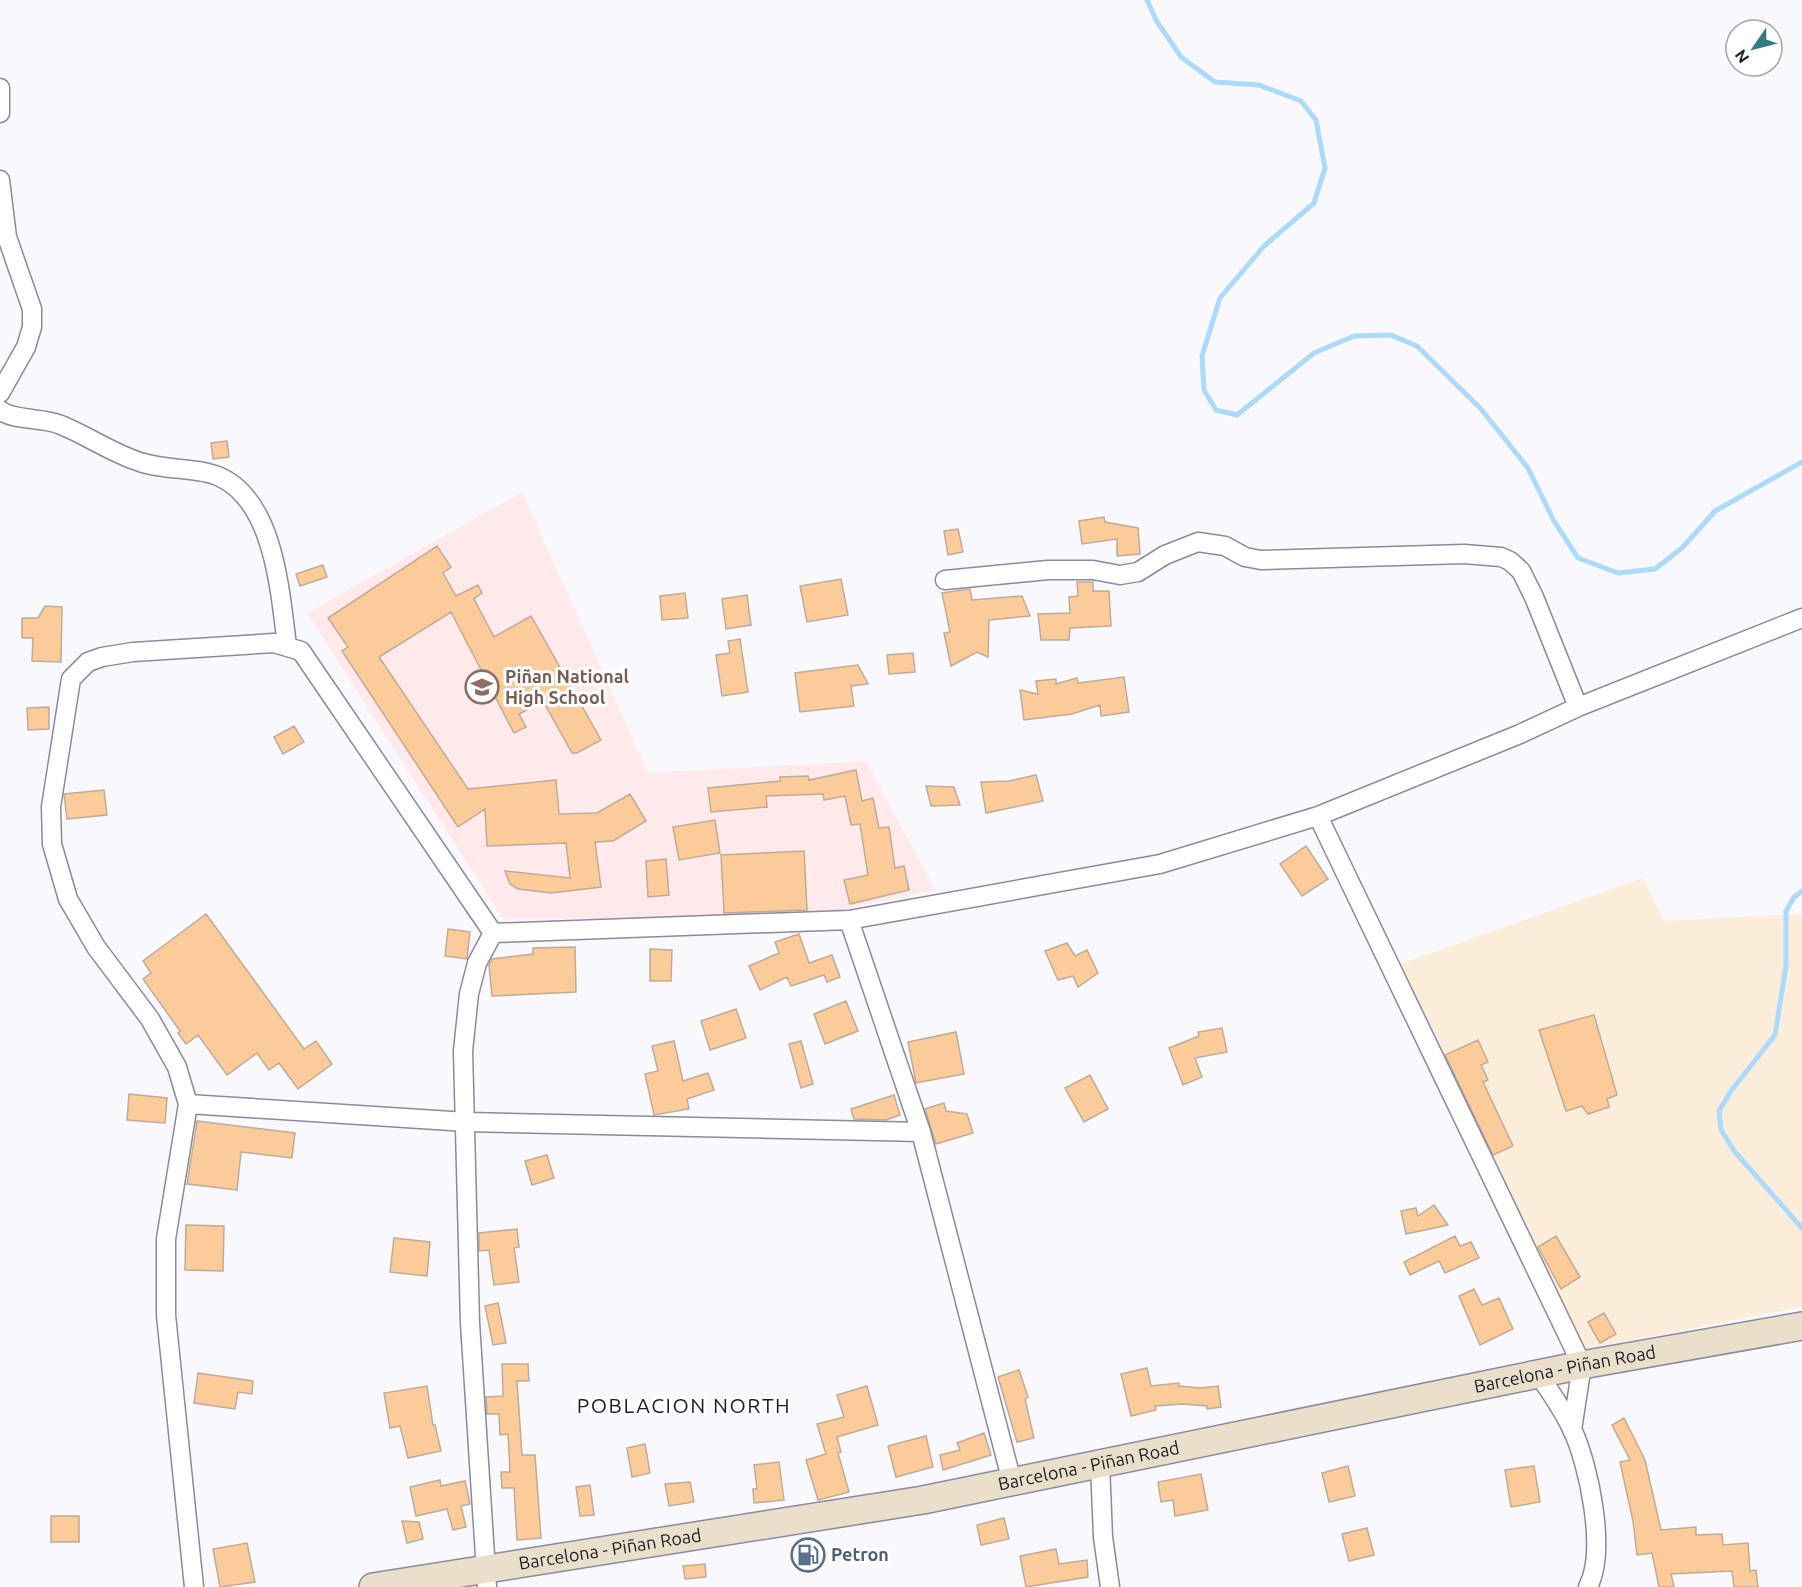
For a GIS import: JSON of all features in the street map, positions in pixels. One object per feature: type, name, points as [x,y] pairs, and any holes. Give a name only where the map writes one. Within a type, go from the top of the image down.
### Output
[{"type":"main road","name":"Barcelona - Piñan Road","points":[[374,1587],[487,1578],[809,1520],[1012,1482],[1582,1365],[1802,1326]]},
{"type":"street","points":[[0,88],[0,113]]},
{"type":"street","points":[[0,180],[7,237],[32,309],[32,327],[26,347],[0,393]]},
{"type":"street","points":[[0,410],[7,415],[49,420],[138,462],[169,470],[199,471],[220,477],[238,489],[249,503],[273,554],[287,645]]},
{"type":"street","points":[[945,580],[1048,570],[1093,570],[1120,575],[1138,572],[1166,555],[1198,542],[1225,546],[1245,557],[1261,560],[1464,554],[1501,557],[1521,571],[1534,597],[1578,707]]},
{"type":"street","points":[[493,933],[849,920],[1160,864],[1318,816],[1520,734],[1578,707],[1802,618]]},
{"type":"street","points":[[194,1587],[166,1315],[166,1239],[188,1104],[177,1067],[150,1018],[96,947],[68,899],[57,870],[52,844],[51,807],[71,679],[88,662],[102,657],[274,643],[301,651],[493,933]]},
{"type":"street","points":[[1318,816],[1582,1365],[1572,1430]]},
{"type":"street","points":[[849,920],[921,1132],[1012,1482]]},
{"type":"street","points":[[487,1578],[470,1323],[467,1122],[463,1051],[469,994],[477,963],[493,933]]},
{"type":"street","points":[[188,1104],[467,1122],[921,1132]]},
{"type":"street","points":[[1538,1374],[1572,1430],[1582,1458],[1593,1508],[1597,1559],[1588,1587]]},
{"type":"street","points":[[1100,1464],[1103,1537],[1110,1587]]},
{"type":"shaded area","name":"Piñan National High School","points":[[522,492],[648,773],[866,761],[935,890],[807,917],[503,919],[307,613]]},
{"type":"shaded area","points":[[1643,878],[1664,921],[1802,914],[1802,1307],[1582,1350],[1395,966]]},
{"type":"building","points":[[227,441],[229,457],[213,459],[211,443]]},
{"type":"building","points":[[1104,517],[1105,522],[1138,528],[1140,554],[1117,556],[1117,539],[1082,544],[1079,521]]},
{"type":"building","points":[[958,529],[963,552],[948,555],[944,531]]},
{"type":"building","points":[[437,546],[451,567],[443,573],[456,596],[478,585],[482,593],[474,599],[494,637],[531,616],[601,740],[577,753],[572,753],[543,701],[519,714],[526,727],[514,733],[451,612],[379,657],[468,789],[556,780],[559,814],[597,813],[630,794],[646,821],[613,841],[595,842],[601,887],[551,893],[518,889],[510,884],[505,871],[570,878],[566,843],[487,846],[485,809],[458,827],[342,651],[348,647],[328,618]]},
{"type":"building","points":[[323,565],[327,577],[300,586],[296,574]]},
{"type":"building","points":[[841,579],[848,615],[807,622],[800,586]]},
{"type":"building","points":[[1077,582],[1093,582],[1093,591],[1109,591],[1111,626],[1070,628],[1069,640],[1041,640],[1038,614],[1070,613],[1069,597],[1078,596]]},
{"type":"building","points":[[970,589],[972,600],[1022,596],[1030,616],[989,620],[988,657],[977,652],[951,666],[944,633],[950,632],[942,593]]},
{"type":"building","points":[[685,593],[688,618],[662,620],[660,596]]},
{"type":"building","points":[[747,595],[751,625],[726,629],[722,599]]},
{"type":"building","points":[[45,606],[62,607],[61,662],[32,661],[33,638],[22,638],[22,618],[38,618]]},
{"type":"building","points":[[740,639],[748,692],[722,696],[716,655],[730,653],[728,641]]},
{"type":"building","points":[[913,653],[915,672],[889,674],[887,655]]},
{"type":"building","points":[[858,665],[868,684],[851,686],[854,706],[800,712],[795,673]]},
{"type":"building","points":[[1124,677],[1129,712],[1101,716],[1100,705],[1072,714],[1024,720],[1020,690],[1038,694],[1036,681],[1056,679],[1056,684],[1077,678],[1078,683]]},
{"type":"building","points":[[49,707],[49,729],[28,730],[27,708]]},
{"type":"building","points":[[294,726],[304,742],[283,754],[274,737]]},
{"type":"building","points":[[856,770],[862,801],[873,798],[879,828],[889,827],[895,868],[904,866],[909,890],[850,904],[844,880],[868,875],[860,824],[851,825],[845,796],[824,800],[823,794],[766,796],[767,807],[711,812],[708,788],[780,781],[780,777],[808,776],[809,780]]},
{"type":"building","points":[[1036,775],[1043,801],[986,813],[981,782],[1009,781]]},
{"type":"building","points":[[926,786],[954,787],[960,805],[931,806]]},
{"type":"building","points":[[104,790],[107,815],[67,819],[64,794]]},
{"type":"building","points":[[715,820],[720,853],[679,860],[673,827]]},
{"type":"building","points":[[1306,846],[1328,879],[1302,896],[1280,864]]},
{"type":"building","points":[[804,851],[807,910],[724,913],[721,855]]},
{"type":"building","points":[[666,859],[669,895],[648,897],[646,861]]},
{"type":"building","points":[[206,914],[304,1049],[316,1041],[332,1064],[298,1089],[279,1063],[269,1070],[257,1053],[227,1075],[198,1035],[186,1044],[178,1033],[180,1031],[143,979],[151,973],[143,961]]},
{"type":"building","points":[[448,929],[470,932],[467,959],[445,956]]},
{"type":"building","points":[[799,934],[809,963],[832,955],[840,977],[827,982],[824,975],[791,986],[787,977],[760,990],[749,966],[779,953],[775,942]]},
{"type":"building","points":[[1067,943],[1075,956],[1087,950],[1098,973],[1078,987],[1073,976],[1058,980],[1045,951]]},
{"type":"building","points":[[575,947],[576,992],[492,996],[489,965],[492,959],[533,954],[533,948]]},
{"type":"building","points":[[650,949],[672,950],[671,981],[650,981]]},
{"type":"building","points":[[846,1001],[858,1031],[825,1044],[814,1014]]},
{"type":"building","points":[[736,1009],[746,1038],[710,1050],[701,1021]]},
{"type":"building","points":[[1594,1015],[1617,1095],[1607,1099],[1609,1107],[1588,1114],[1582,1106],[1566,1111],[1539,1030]]},
{"type":"building","points":[[1222,1028],[1227,1052],[1195,1058],[1202,1077],[1183,1085],[1169,1048],[1199,1036],[1198,1032]]},
{"type":"building","points":[[956,1032],[964,1074],[916,1083],[908,1042]]},
{"type":"building","points":[[1478,1040],[1488,1062],[1481,1065],[1488,1080],[1483,1082],[1513,1146],[1493,1155],[1445,1055]]},
{"type":"building","points":[[674,1041],[683,1081],[708,1073],[714,1090],[687,1099],[689,1109],[654,1115],[645,1074],[658,1071],[652,1046]]},
{"type":"building","points":[[801,1041],[813,1084],[801,1088],[789,1044]]},
{"type":"building","points":[[1090,1075],[1108,1109],[1084,1122],[1065,1088]]},
{"type":"building","points":[[129,1094],[167,1098],[165,1123],[127,1120]]},
{"type":"building","points":[[894,1095],[900,1115],[886,1120],[854,1119],[851,1109]]},
{"type":"building","points":[[944,1103],[946,1111],[967,1114],[973,1133],[936,1144],[925,1109]]},
{"type":"building","points":[[197,1121],[295,1133],[292,1158],[241,1152],[237,1190],[187,1184]]},
{"type":"building","points":[[547,1155],[554,1178],[532,1185],[525,1161]]},
{"type":"building","points":[[1434,1205],[1448,1225],[1406,1234],[1401,1211],[1416,1208],[1418,1216]]},
{"type":"building","points":[[186,1225],[224,1226],[223,1271],[185,1270]]},
{"type":"building","points":[[517,1229],[519,1247],[514,1248],[519,1282],[494,1285],[489,1250],[479,1251],[479,1233]]},
{"type":"building","points":[[1455,1236],[1460,1246],[1471,1242],[1479,1258],[1445,1273],[1439,1261],[1410,1275],[1404,1262]]},
{"type":"building","points":[[1556,1236],[1580,1277],[1561,1289],[1538,1247]]},
{"type":"building","points":[[394,1238],[430,1242],[427,1276],[390,1272]]},
{"type":"building","points":[[1474,1289],[1482,1305],[1499,1298],[1513,1329],[1480,1345],[1459,1296]]},
{"type":"building","points":[[498,1303],[506,1343],[493,1345],[485,1306]]},
{"type":"building","points":[[1604,1313],[1616,1334],[1600,1343],[1588,1322]]},
{"type":"building","points":[[502,1364],[528,1364],[529,1381],[517,1381],[522,1455],[535,1455],[541,1538],[517,1540],[514,1488],[502,1488],[501,1472],[510,1472],[508,1434],[500,1435],[499,1414],[487,1414],[486,1397],[503,1396]]},
{"type":"building","points":[[1147,1368],[1151,1386],[1179,1383],[1179,1386],[1200,1388],[1218,1386],[1221,1407],[1207,1409],[1207,1406],[1183,1404],[1155,1406],[1156,1410],[1131,1416],[1121,1374]]},
{"type":"building","points":[[1019,1370],[1028,1397],[1025,1399],[1034,1438],[1017,1442],[998,1377]]},
{"type":"building","points":[[198,1373],[253,1381],[252,1394],[238,1392],[235,1409],[194,1403]]},
{"type":"building","points":[[427,1386],[433,1425],[435,1425],[441,1451],[408,1458],[400,1426],[390,1428],[384,1393]]},
{"type":"building","points":[[867,1386],[878,1425],[837,1437],[841,1452],[838,1453],[849,1492],[818,1500],[806,1460],[826,1454],[817,1424],[844,1417],[837,1395]]},
{"type":"building","points":[[1624,1418],[1645,1460],[1661,1530],[1696,1527],[1696,1535],[1722,1534],[1723,1545],[1748,1543],[1750,1571],[1756,1570],[1758,1587],[1734,1587],[1732,1571],[1671,1574],[1674,1587],[1659,1587],[1652,1553],[1637,1555],[1633,1521],[1620,1462],[1630,1460],[1612,1425]]},
{"type":"building","points":[[984,1433],[991,1455],[943,1470],[940,1455],[960,1450],[957,1443]]},
{"type":"building","points":[[926,1436],[933,1467],[896,1477],[888,1446]]},
{"type":"building","points":[[645,1444],[650,1473],[632,1477],[627,1448]]},
{"type":"building","points":[[779,1462],[784,1500],[754,1503],[753,1489],[757,1489],[754,1465]]},
{"type":"building","points":[[1348,1466],[1355,1496],[1329,1502],[1322,1473]]},
{"type":"building","points":[[1534,1466],[1540,1502],[1511,1507],[1505,1470]]},
{"type":"building","points":[[1201,1474],[1208,1510],[1175,1516],[1173,1500],[1161,1502],[1158,1482]]},
{"type":"building","points":[[440,1480],[441,1486],[465,1481],[470,1504],[461,1506],[466,1527],[453,1530],[447,1509],[416,1516],[410,1487]]},
{"type":"building","points":[[690,1482],[694,1502],[669,1506],[665,1484]]},
{"type":"building","points":[[590,1485],[594,1515],[580,1516],[576,1487]]},
{"type":"building","points":[[51,1516],[79,1516],[79,1542],[51,1542]]},
{"type":"building","points":[[1004,1518],[1009,1539],[981,1545],[977,1525]]},
{"type":"building","points":[[402,1521],[419,1522],[423,1539],[407,1543]]},
{"type":"building","points":[[1367,1528],[1374,1555],[1349,1561],[1342,1534]]},
{"type":"building","points":[[247,1543],[255,1582],[220,1587],[213,1549]]},
{"type":"building","name":"Petron","points":[[818,1545],[819,1564],[798,1566],[797,1547]]},
{"type":"building","points":[[1056,1549],[1059,1564],[1087,1560],[1088,1577],[1026,1587],[1020,1556]]},
{"type":"building","points":[[705,1564],[706,1577],[685,1579],[683,1566]]},
{"type":"waterway","points":[[1147,0],[1156,20],[1181,57],[1215,82],[1259,85],[1301,101],[1316,120],[1325,168],[1314,203],[1264,246],[1220,298],[1202,356],[1204,390],[1216,410],[1237,415],[1314,353],[1354,336],[1391,335],[1417,346],[1481,409],[1528,468],[1554,521],[1578,558],[1618,573],[1655,569],[1683,547],[1715,511],[1802,462]]},
{"type":"waterway","points":[[1802,891],[1794,897],[1786,911],[1786,966],[1775,1035],[1731,1091],[1719,1111],[1721,1130],[1735,1152],[1802,1228]]},
{"type":"place","name":"Piñan National High School","points":[[482,687]]},
{"type":"place","name":"Petron","points":[[808,1555]]},
{"type":"district","name":"POBLACION NORTH","points":[[684,1406]]}]
